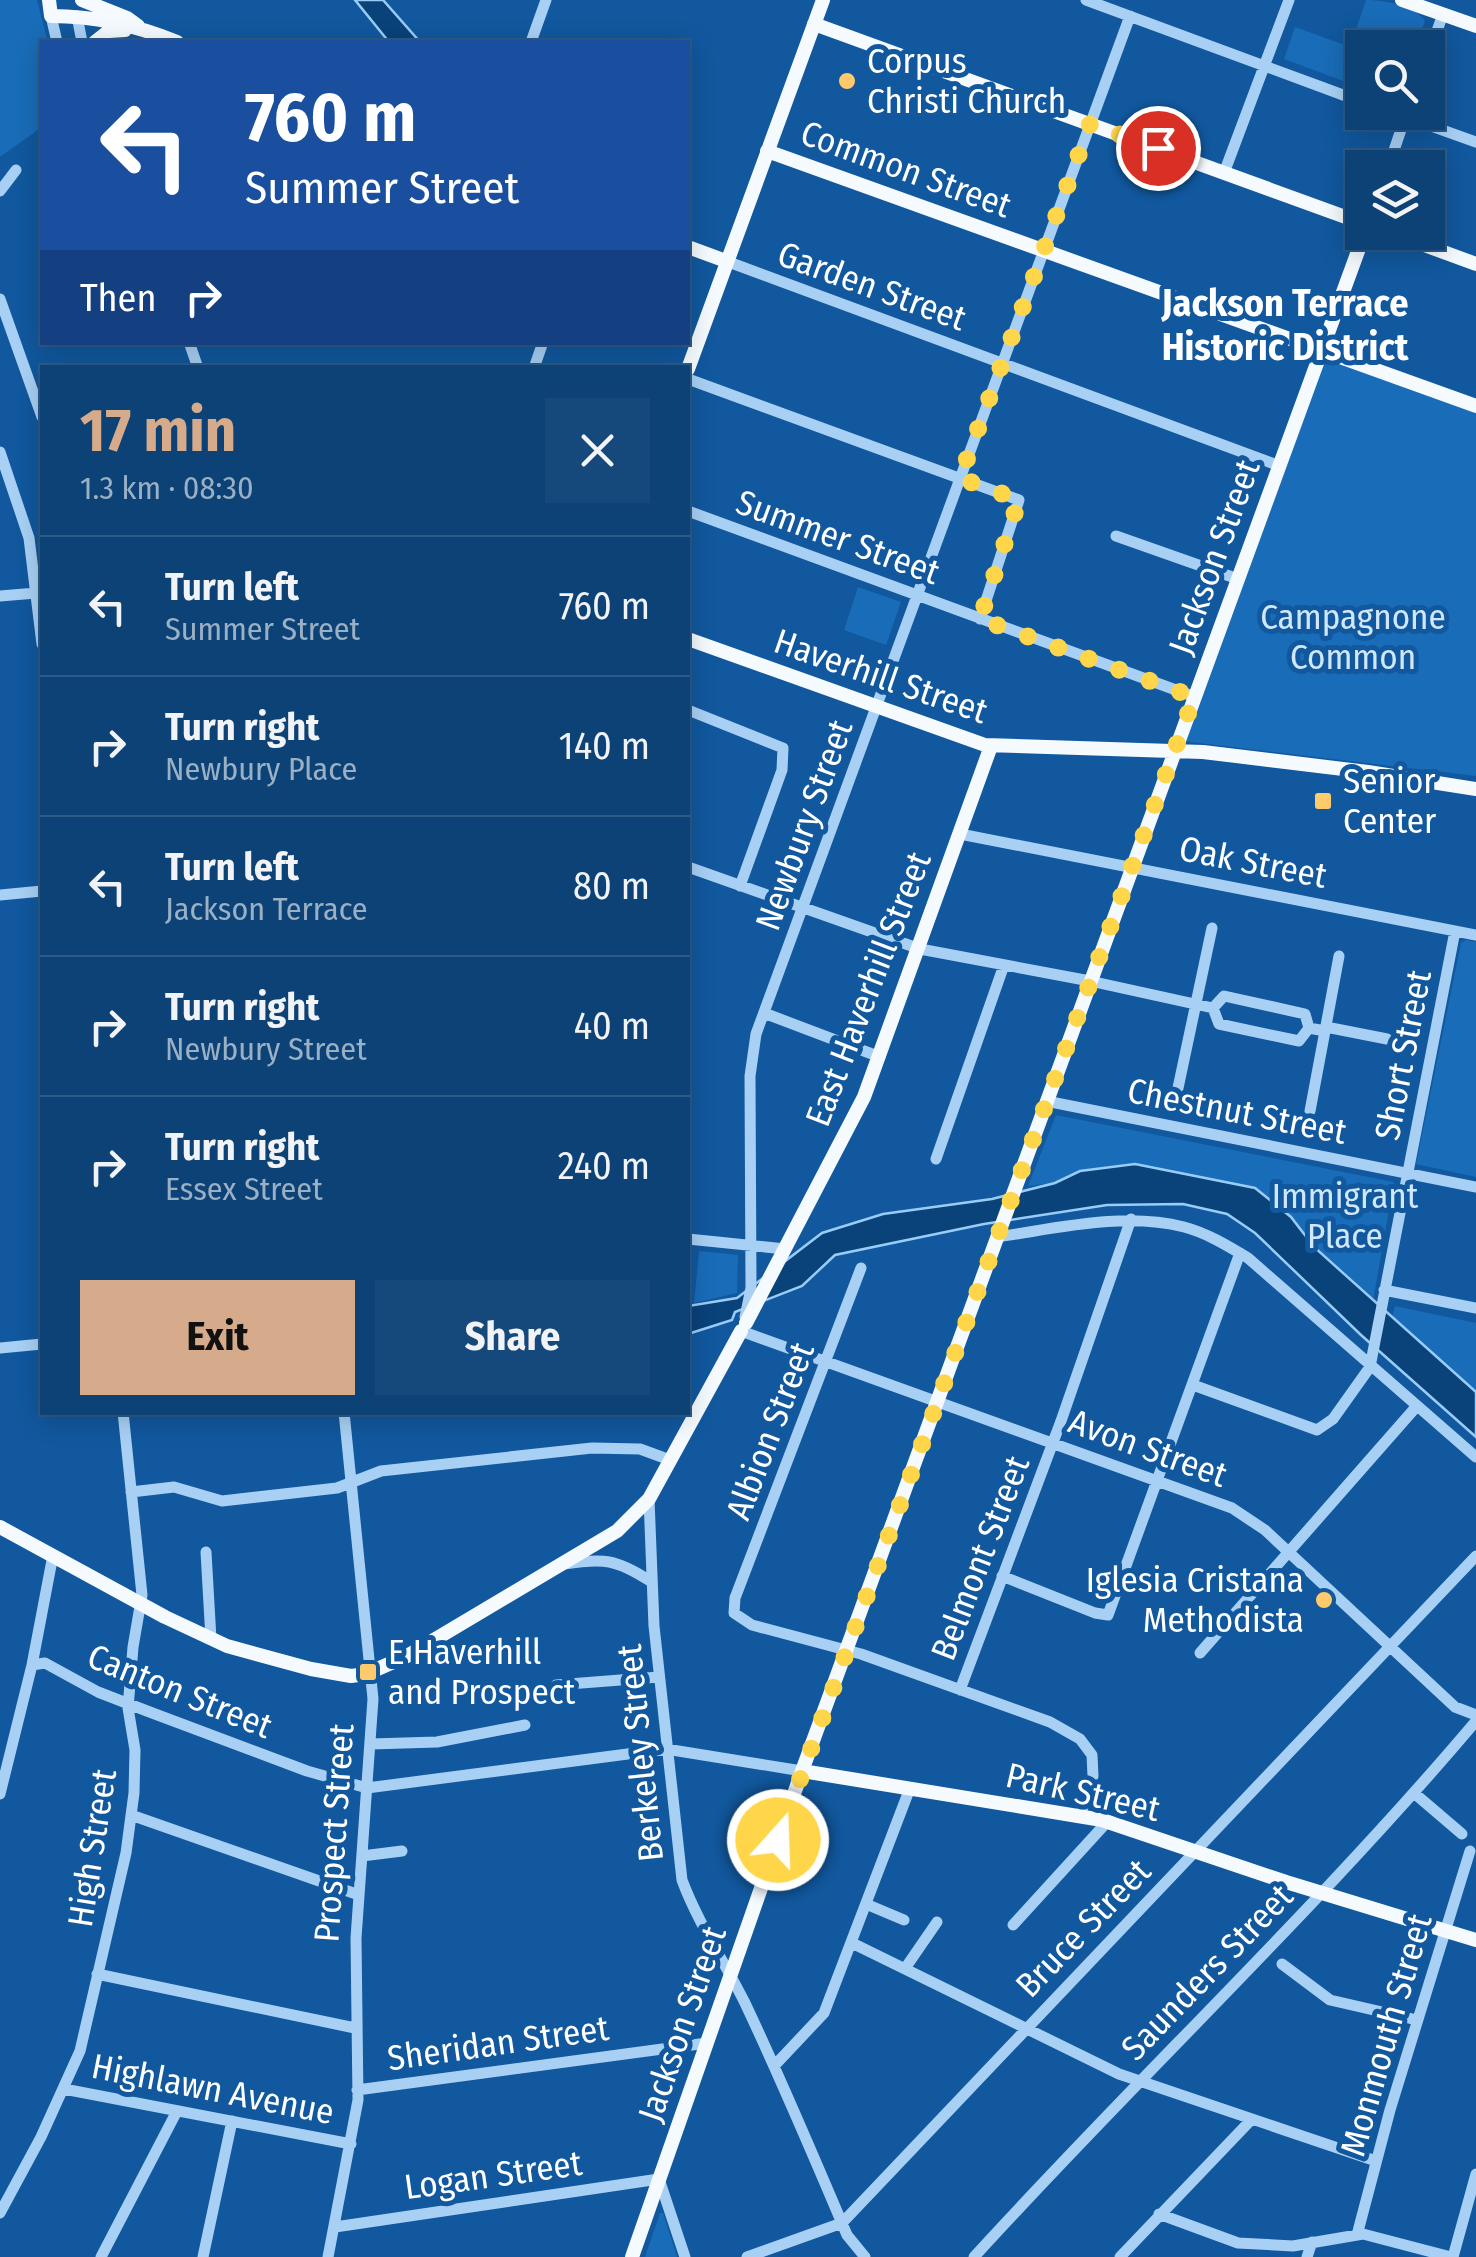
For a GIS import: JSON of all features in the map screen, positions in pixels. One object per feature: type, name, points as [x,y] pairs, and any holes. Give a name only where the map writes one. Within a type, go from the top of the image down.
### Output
[{"type":"main road","points":[[74,0],[77,16]]},
{"type":"main road","points":[[82,0],[127,18],[143,29]]},
{"type":"main road","points":[[689,365],[823,0]]},
{"type":"main road","points":[[1402,0],[1476,26]]},
{"type":"main road","points":[[51,4],[77,16],[143,29],[171,40]]},
{"type":"main road","points":[[814,24],[1345,217]]},
{"type":"main road","points":[[98,40],[109,31],[143,29]]},
{"type":"main road","name":"Common Street","points":[[767,151],[1476,406]]},
{"type":"main road","points":[[690,248],[726,262]]},
{"type":"main road","name":"Jackson Street","points":[[632,2257],[802,1771],[1358,250]]},
{"type":"main road","points":[[1438,250],[1476,264]]},
{"type":"main road","name":"Haverhill Street","points":[[690,641],[992,746],[1174,750],[1368,772],[1476,789]]},
{"type":"main road","name":"East Haverhill Street","points":[[0,1527],[211,1639],[263,1658],[351,1676],[372,1672],[407,1656],[617,1531],[649,1499],[858,1112],[992,746]]},
{"type":"main road","name":"Park Street","points":[[802,1771],[1108,1822],[1476,1940]]},
{"type":"street","points":[[532,40],[546,0]]},
{"type":"street","points":[[1086,0],[1345,96]]},
{"type":"street","points":[[1224,172],[1289,0]]},
{"type":"street","points":[[51,4],[57,40]]},
{"type":"street","points":[[1437,30],[1442,14]]},
{"type":"street","points":[[77,16],[82,40]]},
{"type":"street","name":"Newbury Street","points":[[744,1325],[751,1288],[752,1049],[1130,16]]},
{"type":"street","points":[[1445,130],[1476,142]]},
{"type":"street","points":[[0,192],[16,170]]},
{"type":"street","name":"Garden Street","points":[[726,262],[1280,466]]},
{"type":"street","points":[[0,299],[40,411]]},
{"type":"street","points":[[690,380],[1019,500],[980,619]]},
{"type":"street","points":[[0,452],[26,527],[40,627]]},
{"type":"street","name":"Summer Street","points":[[690,512],[1194,697]]},
{"type":"street","points":[[1116,536],[1238,579]]},
{"type":"street","points":[[0,596],[36,593]]},
{"type":"street","points":[[690,711],[783,748],[782,770],[740,886]]},
{"type":"street","name":"Oak Street","points":[[960,834],[1476,935]]},
{"type":"street","points":[[690,869],[920,949],[1213,1008]]},
{"type":"street","points":[[0,895],[40,891]]},
{"type":"street","points":[[1178,1088],[1212,928]]},
{"type":"street","name":"Short Street","points":[[1370,1367],[1455,931]]},
{"type":"street","points":[[1310,1111],[1339,956]]},
{"type":"street","points":[[936,1159],[1004,964]]},
{"type":"street","points":[[1213,1008],[1224,996],[1305,1014],[1309,1028]]},
{"type":"street","points":[[1213,1008],[1219,1024],[1300,1040],[1309,1028]]},
{"type":"street","points":[[764,1013],[880,1057]]},
{"type":"street","points":[[1309,1028],[1387,1039]]},
{"type":"street","name":"Chestnut Street","points":[[1046,1100],[1476,1187]]},
{"type":"street","points":[[999,1234],[1131,1219],[1186,1228],[1240,1253],[1476,1457]]},
{"type":"street","name":"Belmont Street","points":[[960,1690],[1131,1219]]},
{"type":"street","points":[[690,1239],[783,1254]]},
{"type":"street","points":[[1002,1576],[1108,1615],[1240,1253]]},
{"type":"street","name":"Albion Street","points":[[847,1650],[752,1626],[734,1612],[861,1268]]},
{"type":"street","points":[[1384,1290],[1476,1308]]},
{"type":"street","name":"Avon Street","points":[[744,1325],[826,1361],[1232,1508],[1266,1530],[1454,1707],[1476,1718]]},
{"type":"street","points":[[0,1348],[40,1344]]},
{"type":"street","points":[[1193,1385],[1317,1430],[1333,1420],[1370,1367]]},
{"type":"street","points":[[1200,1653],[1416,1407]]},
{"type":"street","name":"High Street","points":[[0,2213],[80,2050],[126,1854],[135,1750],[128,1704],[141,1603],[123,1415]]},
{"type":"street","name":"Prospect Street","points":[[328,2257],[351,2144],[357,2090],[359,1895],[372,1672],[344,1415]]},
{"type":"street","points":[[131,1492],[179,1487],[222,1502],[337,1488],[381,1472],[603,1448],[640,1450],[670,1460]]},
{"type":"street","name":"Berkeley Street","points":[[649,1499],[650,1581],[682,1880],[690,1903],[731,1974],[775,2064],[842,2223],[864,2257]]},
{"type":"street","points":[[206,1552],[211,1639]]},
{"type":"street","points":[[0,1794],[7,1732],[32,1665],[53,1554]]},
{"type":"street","name":"Bruce Street","points":[[747,2257],[842,2223],[1476,1556]]},
{"type":"street","points":[[564,1564],[601,1559],[630,1568],[650,1581]]},
{"type":"street","points":[[847,1650],[1050,1722],[1080,1739],[1092,1754],[1093,1776],[1080,1816]]},
{"type":"street","name":"Canton Street","points":[[32,1665],[45,1662],[128,1704],[307,1771],[367,1788]]},
{"type":"street","points":[[556,1684],[659,1677]]},
{"type":"street","name":"Saunders Street","points":[[974,2257],[1414,1794],[1476,1718]]},
{"type":"street","points":[[370,1744],[437,1742],[524,1725]]},
{"type":"street","name":"Park Street","points":[[367,1788],[666,1750],[802,1771]]},
{"type":"street","points":[[775,2064],[824,2013],[910,1788]]},
{"type":"street","points":[[1414,1794],[1462,1834]]},
{"type":"street","points":[[131,1815],[359,1895]]},
{"type":"street","points":[[1013,1925],[1108,1822]]},
{"type":"street","points":[[362,1856],[402,1851]]},
{"type":"street","name":"Monmouth Street","points":[[1357,2234],[1417,2020],[1470,1852]]},
{"type":"street","points":[[866,1904],[904,1920]]},
{"type":"street","points":[[906,1967],[937,1922]]},
{"type":"street","points":[[852,1942],[1140,2082],[1376,2161]]},
{"type":"street","points":[[1282,1964],[1330,2000],[1417,2020]]},
{"type":"street","points":[[98,1974],[356,2028]]},
{"type":"street","name":"Sheridan Street","points":[[357,2090],[707,2042]]},
{"type":"street","name":"Highlawn Avenue","points":[[64,2089],[351,2144]]},
{"type":"street","points":[[101,2257],[177,2110]]},
{"type":"street","points":[[1120,2257],[1252,2120]]},
{"type":"street","points":[[203,2257],[232,2121]]},
{"type":"street","points":[[1158,2214],[1238,2243],[1268,2247],[1357,2234],[1387,2238],[1452,2257],[1476,2174]]},
{"type":"street","points":[[660,2179],[685,2257]]},
{"type":"street","name":"Logan Street","points":[[334,2226],[660,2179]]},
{"type":"street","points":[[1307,2257],[1312,2242]]},
{"type":"green space","points":[[0,0],[37,0],[47,40],[40,40],[40,128],[0,157]]},
{"type":"green space","points":[[1366,0],[1407,8],[1425,21],[1422,30],[1356,30]]},
{"type":"green space","points":[[1295,27],[1345,45],[1345,82],[1284,59]]},
{"type":"green space","name":"Campagnone Common","points":[[1326,358],[1476,412],[1476,776],[1182,741]]},
{"type":"green space","points":[[858,587],[901,602],[886,645],[844,630]]},
{"type":"green space","points":[[1476,942],[1476,1177],[1416,1164],[1461,943]]},
{"type":"green space","name":"Immigrant Place","points":[[1056,1115],[1394,1182],[1373,1301],[1314,1247],[1291,1217],[1255,1188],[1135,1164],[1080,1171],[1055,1183],[1028,1186]]},
{"type":"green space","points":[[699,1251],[738,1255],[737,1293],[694,1303]]},
{"type":"green space","points":[[1395,1306],[1476,1323],[1476,1392],[1392,1318]]},
{"type":"green space","points":[[663,2213],[677,2257],[645,2257]]},
{"type":"shaded area","points":[[355,0],[383,0],[418,40],[387,40]]},
{"type":"shaded area","points":[[1135,1164],[1255,1188],[1291,1217],[1314,1247],[1476,1392],[1476,1437],[1361,1335],[1255,1233],[1227,1214],[1183,1204],[1107,1205],[984,1224],[835,1255],[802,1286],[735,1312],[732,1320],[690,1333],[690,1306],[737,1298],[822,1233],[883,1214],[992,1199],[1055,1183],[1080,1171]]},
{"type":"place","name":"Corpus Christi Church","points":[[847,81]]},
{"type":"place","name":"Senior Center","points":[[1323,801]]},
{"type":"place","name":"Iglesia Cristana Methodista","points":[[1324,1600]]},
{"type":"place","name":"E Haverhill and Prospect","points":[[368,1672]]},
{"type":"district","name":"Jackson Terrace Historic District","points":[[1285,325]]},
{"type":"route","points":[[778,1840],[1194,697],[980,619],[1019,500],[960,478],[1090,124],[1158,148]]}]
